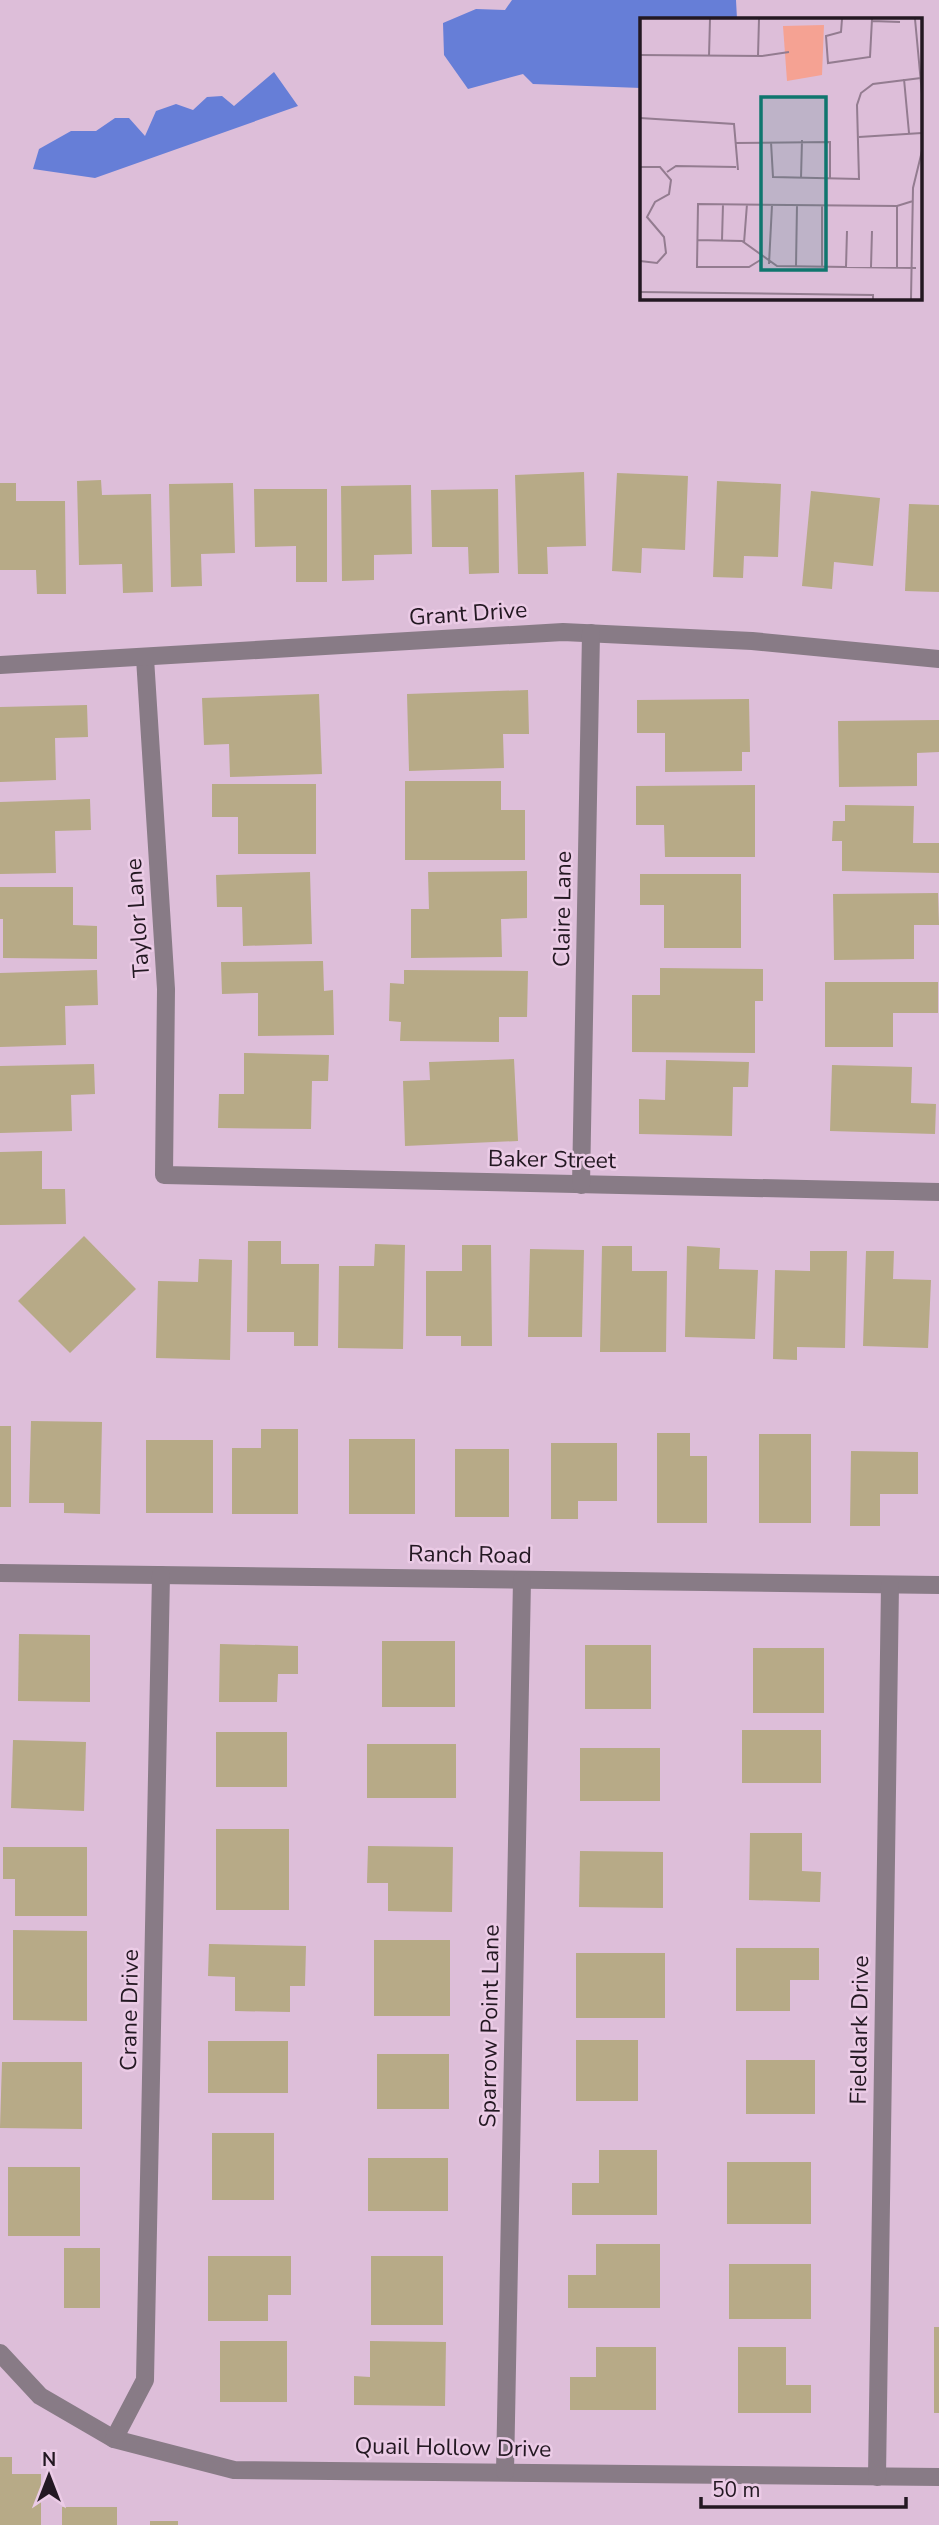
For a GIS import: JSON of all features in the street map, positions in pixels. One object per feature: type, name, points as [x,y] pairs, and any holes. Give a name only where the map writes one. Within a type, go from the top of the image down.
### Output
[{"type":"street","name":"Grant Drive","points":[[0,665],[563,632],[752,641],[939,659]]},
{"type":"street","name":"Claire Lane","points":[[581,1185],[591,634]]},
{"type":"street","name":"Taylor Lane","points":[[145,658],[166,989],[164,1175]]},
{"type":"street","name":"Baker Street","points":[[164,1175],[939,1192]]},
{"type":"street","name":"Ranch Road","points":[[0,1573],[939,1585]]},
{"type":"street","name":"Crane Drive","points":[[114,2439],[145,2380],[161,1575]]},
{"type":"street","name":"Sparrow Point Lane","points":[[505,2472],[522,1580]]},
{"type":"street","name":"Fieldlark Drive","points":[[877,2477],[890,1585]]},
{"type":"street","name":"Quail Hollow Drive","points":[[3,2361],[40,2396],[114,2439],[233,2470],[939,2477]]},
{"type":"water","points":[[512,0],[736,0],[737,18],[640,18],[640,88],[533,84],[523,74],[468,89],[444,55],[443,23],[476,9],[505,10]]},
{"type":"water","points":[[274,72],[298,106],[95,178],[33,169],[39,149],[71,131],[96,131],[115,118],[129,118],[145,136],[156,111],[176,104],[193,110],[207,97],[222,96],[234,106]]},
{"type":"building","points":[[584,472],[586,546],[547,547],[548,574],[518,574],[515,475]]},
{"type":"building","points":[[617,473],[688,476],[685,550],[642,548],[641,573],[612,571]]},
{"type":"building","points":[[101,480],[102,495],[151,494],[153,592],[123,593],[122,564],[79,565],[77,481]]},
{"type":"building","points":[[717,481],[781,484],[778,557],[744,556],[743,578],[713,577]]},
{"type":"building","points":[[0,483],[16,483],[16,501],[65,501],[66,594],[37,594],[36,570],[0,570]]},
{"type":"building","points":[[233,483],[235,553],[201,554],[202,586],[171,587],[169,484]]},
{"type":"building","points":[[411,485],[412,554],[374,555],[374,580],[342,581],[341,486]]},
{"type":"building","points":[[254,489],[327,489],[327,582],[296,582],[296,546],[255,547]]},
{"type":"building","points":[[498,489],[499,573],[469,574],[468,547],[432,547],[431,490]]},
{"type":"building","points":[[811,491],[880,498],[873,566],[834,562],[832,589],[802,586]]},
{"type":"building","points":[[909,504],[939,505],[939,592],[905,591]]},
{"type":"building","points":[[528,690],[529,734],[503,734],[504,768],[409,771],[407,694]]},
{"type":"building","points":[[319,694],[322,774],[230,777],[229,744],[204,745],[202,698]]},
{"type":"building","points":[[749,699],[750,752],[742,752],[742,771],[665,772],[665,733],[637,733],[637,700]]},
{"type":"building","points":[[87,705],[88,737],[55,738],[56,780],[0,782],[0,707]]},
{"type":"building","points":[[939,720],[939,752],[917,753],[917,786],[839,787],[838,721]]},
{"type":"building","points":[[405,781],[501,781],[501,810],[525,810],[525,860],[405,860]]},
{"type":"building","points":[[212,784],[316,784],[316,854],[238,854],[238,817],[212,817]]},
{"type":"building","points":[[755,785],[755,857],[665,857],[664,825],[636,825],[636,786]]},
{"type":"building","points":[[90,799],[91,830],[55,831],[56,873],[0,874],[0,802]]},
{"type":"building","points":[[845,805],[914,806],[913,843],[939,843],[939,873],[842,871],[842,841],[832,841],[833,821],[845,821]]},
{"type":"building","points":[[527,871],[527,918],[501,919],[502,957],[411,958],[411,909],[429,909],[428,872]]},
{"type":"building","points":[[310,872],[312,944],[243,946],[242,907],[217,907],[216,875]]},
{"type":"building","points":[[640,874],[741,874],[741,948],[664,948],[664,905],[640,905]]},
{"type":"building","points":[[0,887],[73,887],[73,925],[97,926],[97,959],[3,958]]},
{"type":"building","points":[[938,893],[939,925],[914,925],[914,959],[834,960],[833,894]]},
{"type":"building","points":[[323,961],[324,991],[333,990],[334,1035],[258,1036],[258,993],[222,994],[221,962]]},
{"type":"building","points":[[660,968],[763,969],[763,1001],[755,1001],[755,1053],[632,1052],[632,995],[660,995]]},
{"type":"building","points":[[97,970],[98,1005],[65,1006],[66,1045],[0,1047],[0,973]]},
{"type":"building","points":[[404,970],[528,971],[527,1017],[499,1017],[499,1042],[400,1041],[401,1022],[389,1021],[390,983],[404,984]]},
{"type":"building","points":[[825,982],[938,982],[938,1013],[893,1013],[893,1047],[825,1047]]},
{"type":"building","points":[[244,1053],[329,1055],[328,1081],[312,1081],[311,1129],[218,1128],[219,1094],[244,1094]]},
{"type":"building","points":[[514,1059],[518,1141],[405,1146],[403,1081],[430,1080],[429,1062]]},
{"type":"building","points":[[666,1060],[749,1062],[748,1087],[733,1087],[732,1136],[639,1134],[639,1099],[665,1100]]},
{"type":"building","points":[[94,1064],[95,1094],[71,1095],[72,1131],[0,1133],[0,1066]]},
{"type":"building","points":[[832,1065],[912,1067],[911,1103],[936,1104],[935,1134],[830,1131]]},
{"type":"building","points":[[42,1151],[42,1189],[65,1189],[66,1224],[0,1225],[0,1152]]},
{"type":"building","points":[[84,1236],[136,1289],[70,1353],[18,1301]]},
{"type":"building","points":[[248,1241],[281,1241],[281,1264],[319,1264],[318,1346],[294,1346],[294,1332],[247,1332]]},
{"type":"building","points":[[375,1244],[405,1245],[403,1349],[338,1348],[339,1266],[374,1266]]},
{"type":"building","points":[[462,1245],[491,1245],[492,1346],[461,1346],[461,1336],[426,1336],[426,1271],[462,1271]]},
{"type":"building","points":[[602,1246],[632,1246],[632,1271],[667,1271],[666,1352],[600,1352]]},
{"type":"building","points":[[687,1246],[720,1248],[719,1269],[758,1270],[755,1339],[685,1337]]},
{"type":"building","points":[[530,1249],[584,1250],[582,1337],[528,1337]]},
{"type":"building","points":[[810,1251],[847,1251],[845,1348],[797,1347],[797,1360],[773,1359],[775,1270],[810,1271]]},
{"type":"building","points":[[866,1251],[894,1251],[893,1279],[931,1280],[928,1348],[863,1346]]},
{"type":"building","points":[[199,1259],[232,1260],[230,1360],[156,1358],[158,1281],[198,1282]]},
{"type":"building","points":[[31,1421],[102,1422],[100,1514],[64,1513],[64,1503],[29,1503]]},
{"type":"building","points":[[0,1426],[11,1426],[11,1507],[0,1507]]},
{"type":"building","points":[[261,1429],[298,1429],[298,1514],[232,1514],[232,1448],[261,1448]]},
{"type":"building","points":[[657,1433],[690,1433],[690,1456],[707,1456],[707,1523],[657,1523]]},
{"type":"building","points":[[759,1434],[811,1434],[811,1523],[759,1523]]},
{"type":"building","points":[[349,1439],[415,1439],[415,1514],[349,1514]]},
{"type":"building","points":[[146,1440],[213,1440],[213,1513],[146,1513]]},
{"type":"building","points":[[551,1443],[617,1443],[617,1501],[578,1501],[578,1519],[551,1519]]},
{"type":"building","points":[[455,1449],[509,1449],[509,1517],[455,1517]]},
{"type":"building","points":[[851,1451],[918,1452],[918,1494],[880,1494],[880,1526],[850,1526]]},
{"type":"building","points":[[19,1634],[90,1635],[90,1702],[18,1701]]},
{"type":"building","points":[[382,1641],[455,1641],[455,1707],[382,1707]]},
{"type":"building","points":[[220,1644],[298,1646],[298,1674],[278,1674],[277,1702],[219,1702]]},
{"type":"building","points":[[585,1645],[651,1645],[651,1709],[585,1709]]},
{"type":"building","points":[[753,1648],[824,1648],[824,1713],[753,1713]]},
{"type":"building","points":[[742,1730],[821,1730],[821,1783],[742,1783]]},
{"type":"building","points":[[216,1732],[287,1732],[287,1787],[216,1787]]},
{"type":"building","points":[[13,1740],[86,1742],[84,1811],[11,1808]]},
{"type":"building","points":[[367,1744],[456,1744],[456,1798],[367,1798]]},
{"type":"building","points":[[580,1748],[660,1748],[660,1801],[580,1801]]},
{"type":"building","points":[[216,1829],[289,1829],[289,1910],[216,1910]]},
{"type":"building","points":[[750,1833],[802,1833],[802,1871],[821,1872],[820,1902],[749,1900]]},
{"type":"building","points":[[368,1846],[453,1847],[452,1912],[388,1911],[388,1883],[367,1883]]},
{"type":"building","points":[[3,1847],[87,1847],[87,1916],[15,1916],[15,1879],[3,1879]]},
{"type":"building","points":[[580,1851],[663,1852],[663,1908],[579,1907]]},
{"type":"building","points":[[13,1930],[87,1931],[87,2021],[13,2020]]},
{"type":"building","points":[[374,1940],[450,1940],[450,2016],[374,2016]]},
{"type":"building","points":[[209,1944],[306,1946],[305,1986],[290,1986],[290,2012],[235,2011],[235,1977],[208,1976]]},
{"type":"building","points":[[736,1948],[819,1948],[819,1980],[790,1980],[790,2011],[736,2011]]},
{"type":"building","points":[[576,1953],[665,1953],[665,2018],[576,2018]]},
{"type":"building","points":[[576,2040],[638,2040],[638,2101],[576,2101]]},
{"type":"building","points":[[208,2041],[288,2041],[288,2093],[208,2093]]},
{"type":"building","points":[[377,2054],[449,2054],[449,2109],[377,2109]]},
{"type":"building","points":[[746,2060],[815,2060],[815,2114],[746,2114]]},
{"type":"building","points":[[2,2062],[82,2062],[82,2129],[0,2128]]},
{"type":"building","points":[[212,2133],[274,2133],[274,2200],[212,2200]]},
{"type":"building","points":[[599,2150],[657,2150],[657,2215],[572,2215],[572,2183],[599,2183]]},
{"type":"building","points":[[368,2158],[448,2158],[448,2211],[368,2211]]},
{"type":"building","points":[[727,2162],[811,2162],[811,2224],[727,2224]]},
{"type":"building","points":[[8,2167],[80,2167],[80,2236],[8,2236]]},
{"type":"building","points":[[596,2244],[660,2244],[660,2308],[568,2308],[568,2275],[596,2275]]},
{"type":"building","points":[[64,2248],[100,2248],[100,2308],[64,2308]]},
{"type":"building","points":[[208,2256],[291,2256],[291,2295],[268,2295],[268,2321],[208,2321]]},
{"type":"building","points":[[371,2256],[443,2256],[443,2325],[371,2325]]},
{"type":"building","points":[[729,2264],[811,2264],[811,2319],[729,2319]]},
{"type":"building","points":[[934,2327],[939,2327],[939,2413],[934,2413]]},
{"type":"building","points":[[220,2341],[287,2341],[287,2402],[220,2402]]},
{"type":"building","points":[[370,2341],[446,2342],[445,2406],[354,2405],[354,2376],[370,2377]]},
{"type":"building","points":[[596,2347],[656,2347],[656,2410],[570,2410],[570,2377],[596,2377]]},
{"type":"building","points":[[738,2347],[786,2347],[786,2385],[811,2385],[811,2413],[738,2413]]},
{"type":"building","points":[[0,2457],[12,2457],[12,2474],[41,2474],[41,2525],[0,2525]]},
{"type":"building","points":[[62,2507],[117,2507],[117,2525],[62,2525]]},
{"type":"building","points":[[150,2521],[178,2521],[178,2525],[150,2525]]}]
